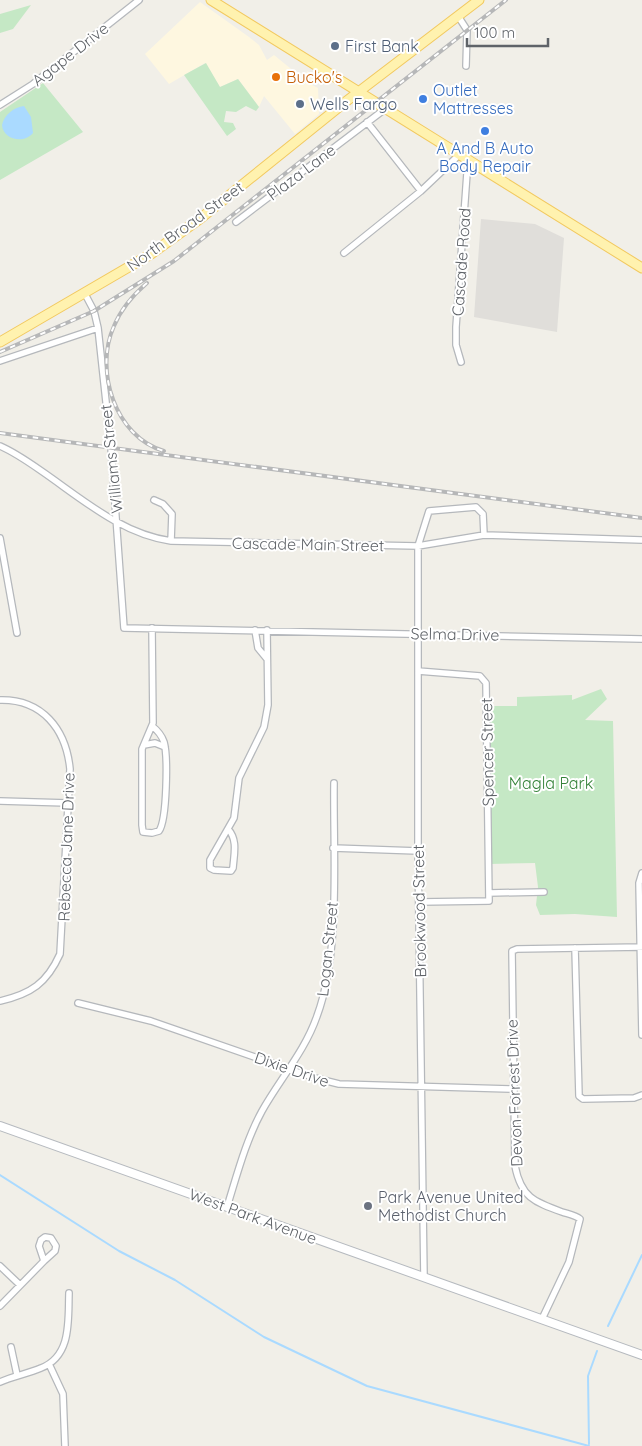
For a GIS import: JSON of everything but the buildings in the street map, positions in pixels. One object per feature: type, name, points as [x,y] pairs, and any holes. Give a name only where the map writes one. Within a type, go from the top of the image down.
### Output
[{"type":"main road","points":[[211,0],[642,268]]},
{"type":"main road","name":"North Broad Street","points":[[1,340],[85,294],[151,254],[190,226],[358,92],[479,0]]},
{"type":"main road","name":"West Park Avenue","points":[[0,1126],[642,1355]]},
{"type":"street","name":"Agape Drive","points":[[0,105],[33,84],[139,0]]},
{"type":"street","points":[[458,16],[467,30],[466,66]]},
{"type":"street","name":"Plaza Lane","points":[[236,222],[385,109]]},
{"type":"street","points":[[367,122],[421,191]]},
{"type":"street","points":[[344,253],[421,191],[459,155]]},
{"type":"street","name":"Cascade Road","points":[[461,362],[456,345],[456,328],[467,173],[472,162]]},
{"type":"street","name":"Williams Street","points":[[85,294],[94,311],[98,328],[118,523],[124,628]]},
{"type":"street","points":[[0,361],[98,328]]},
{"type":"street","name":"Cascade Main Street","points":[[0,446],[118,523],[144,536],[171,541],[418,546],[484,535],[642,540]]},
{"type":"street","points":[[154,500],[163,504],[172,514],[171,541]]},
{"type":"street","name":"Brookwood Street","points":[[424,1277],[418,851],[418,546],[429,511],[476,507],[482,514],[484,535]]},
{"type":"street","points":[[0,538],[17,633]]},
{"type":"street","name":"Selma Drive","points":[[124,628],[642,639]]},
{"type":"street","points":[[152,628],[152,726],[142,749],[142,824],[143,832],[147,833],[156,832],[162,825],[165,747],[160,735],[152,726]]},
{"type":"street","points":[[256,630],[258,648],[267,660]]},
{"type":"street","points":[[228,829],[234,835],[235,842],[233,868],[231,871],[214,870],[210,868],[210,860],[234,818],[243,769],[264,727],[268,705],[267,630]]},
{"type":"street","name":"Spencer Street","points":[[418,671],[480,676],[486,683],[489,893]]},
{"type":"street","name":"Rebecca Jane Drive","points":[[0,700],[13,700],[37,709],[48,718],[68,750],[70,769],[60,954],[45,979],[33,989],[19,997],[0,1001]]},
{"type":"street","points":[[144,744],[155,743],[165,747]]},
{"type":"street","name":"Logan Street","points":[[226,1207],[253,1129],[309,1038],[324,994],[333,915],[334,783]]},
{"type":"street","points":[[0,801],[68,803]]},
{"type":"street","points":[[333,848],[418,851]]},
{"type":"street","points":[[642,873],[639,883],[642,1035]]},
{"type":"street","points":[[419,902],[489,900],[489,893],[544,892]]},
{"type":"street","name":"Devon Forrest Drive","points":[[542,1320],[570,1262],[580,1219],[540,1204],[528,1196],[520,1184],[515,1166],[512,951],[517,948],[641,947]]},
{"type":"street","points":[[575,948],[578,1096],[583,1099],[634,1098],[642,1095]]},
{"type":"street","name":"Dixie Drive","points":[[78,1003],[144,1018],[289,1069],[339,1084],[422,1088],[513,1089]]},
{"type":"street","points":[[0,1306],[44,1261]]},
{"type":"street","points":[[0,1266],[20,1285]]},
{"type":"street","points":[[0,1382],[16,1375],[42,1368],[60,1353],[68,1330],[69,1293]]},
{"type":"street","points":[[11,1347],[16,1375]]},
{"type":"street","points":[[49,1364],[63,1394],[65,1446]]},
{"type":"shaded area","points":[[200,2],[259,45],[267,60],[274,55],[301,77],[305,78],[307,71],[316,77],[312,85],[318,88],[319,114],[295,134],[264,96],[259,107],[238,79],[220,87],[205,63],[169,84],[145,54]]},
{"type":"shaded area","points":[[481,219],[535,224],[564,238],[557,332],[474,317]]},
{"type":"green space","points":[[31,5],[13,29],[0,33],[0,14]]},
{"type":"green space","points":[[206,63],[220,87],[238,79],[259,107],[256,111],[246,106],[236,112],[226,111],[224,122],[233,123],[236,129],[227,136],[184,75]]},
{"type":"green space","points":[[43,83],[83,132],[0,180],[0,112]]},
{"type":"green space","name":"Magla Park","points":[[601,689],[607,699],[585,720],[613,721],[617,917],[575,914],[540,915],[536,905],[538,887],[535,863],[489,864],[486,706],[517,706],[517,697],[572,695],[572,700]]},
{"type":"water","points":[[24,106],[31,117],[33,133],[24,138],[14,139],[6,134],[2,125],[10,112]]},
{"type":"waterway","points":[[0,1175],[119,1251],[175,1280],[264,1337],[367,1386],[589,1446]]},
{"type":"waterway","points":[[608,1326],[642,1255]]},
{"type":"waterway","points":[[589,1444],[588,1376],[597,1351]]},
{"type":"railway","points":[[0,352],[94,311],[174,261],[506,0]]},
{"type":"railway","points":[[147,283],[137,292],[120,314],[108,343],[106,362],[113,400],[121,417],[133,432],[147,443],[164,451]]},
{"type":"railway","points":[[0,433],[642,518]]},
{"type":"place","name":"First Bank","points":[[335,46]]},
{"type":"place","name":"Bucko's","points":[[276,77]]},
{"type":"place","name":"Outlet Mattresses","points":[[423,99]]},
{"type":"place","name":"Wells Fargo","points":[[300,104]]},
{"type":"place","name":"A And B Auto Body Repair","points":[[485,131]]},
{"type":"place","name":"Park Avenue United Methodist Church","points":[[368,1206]]}]
